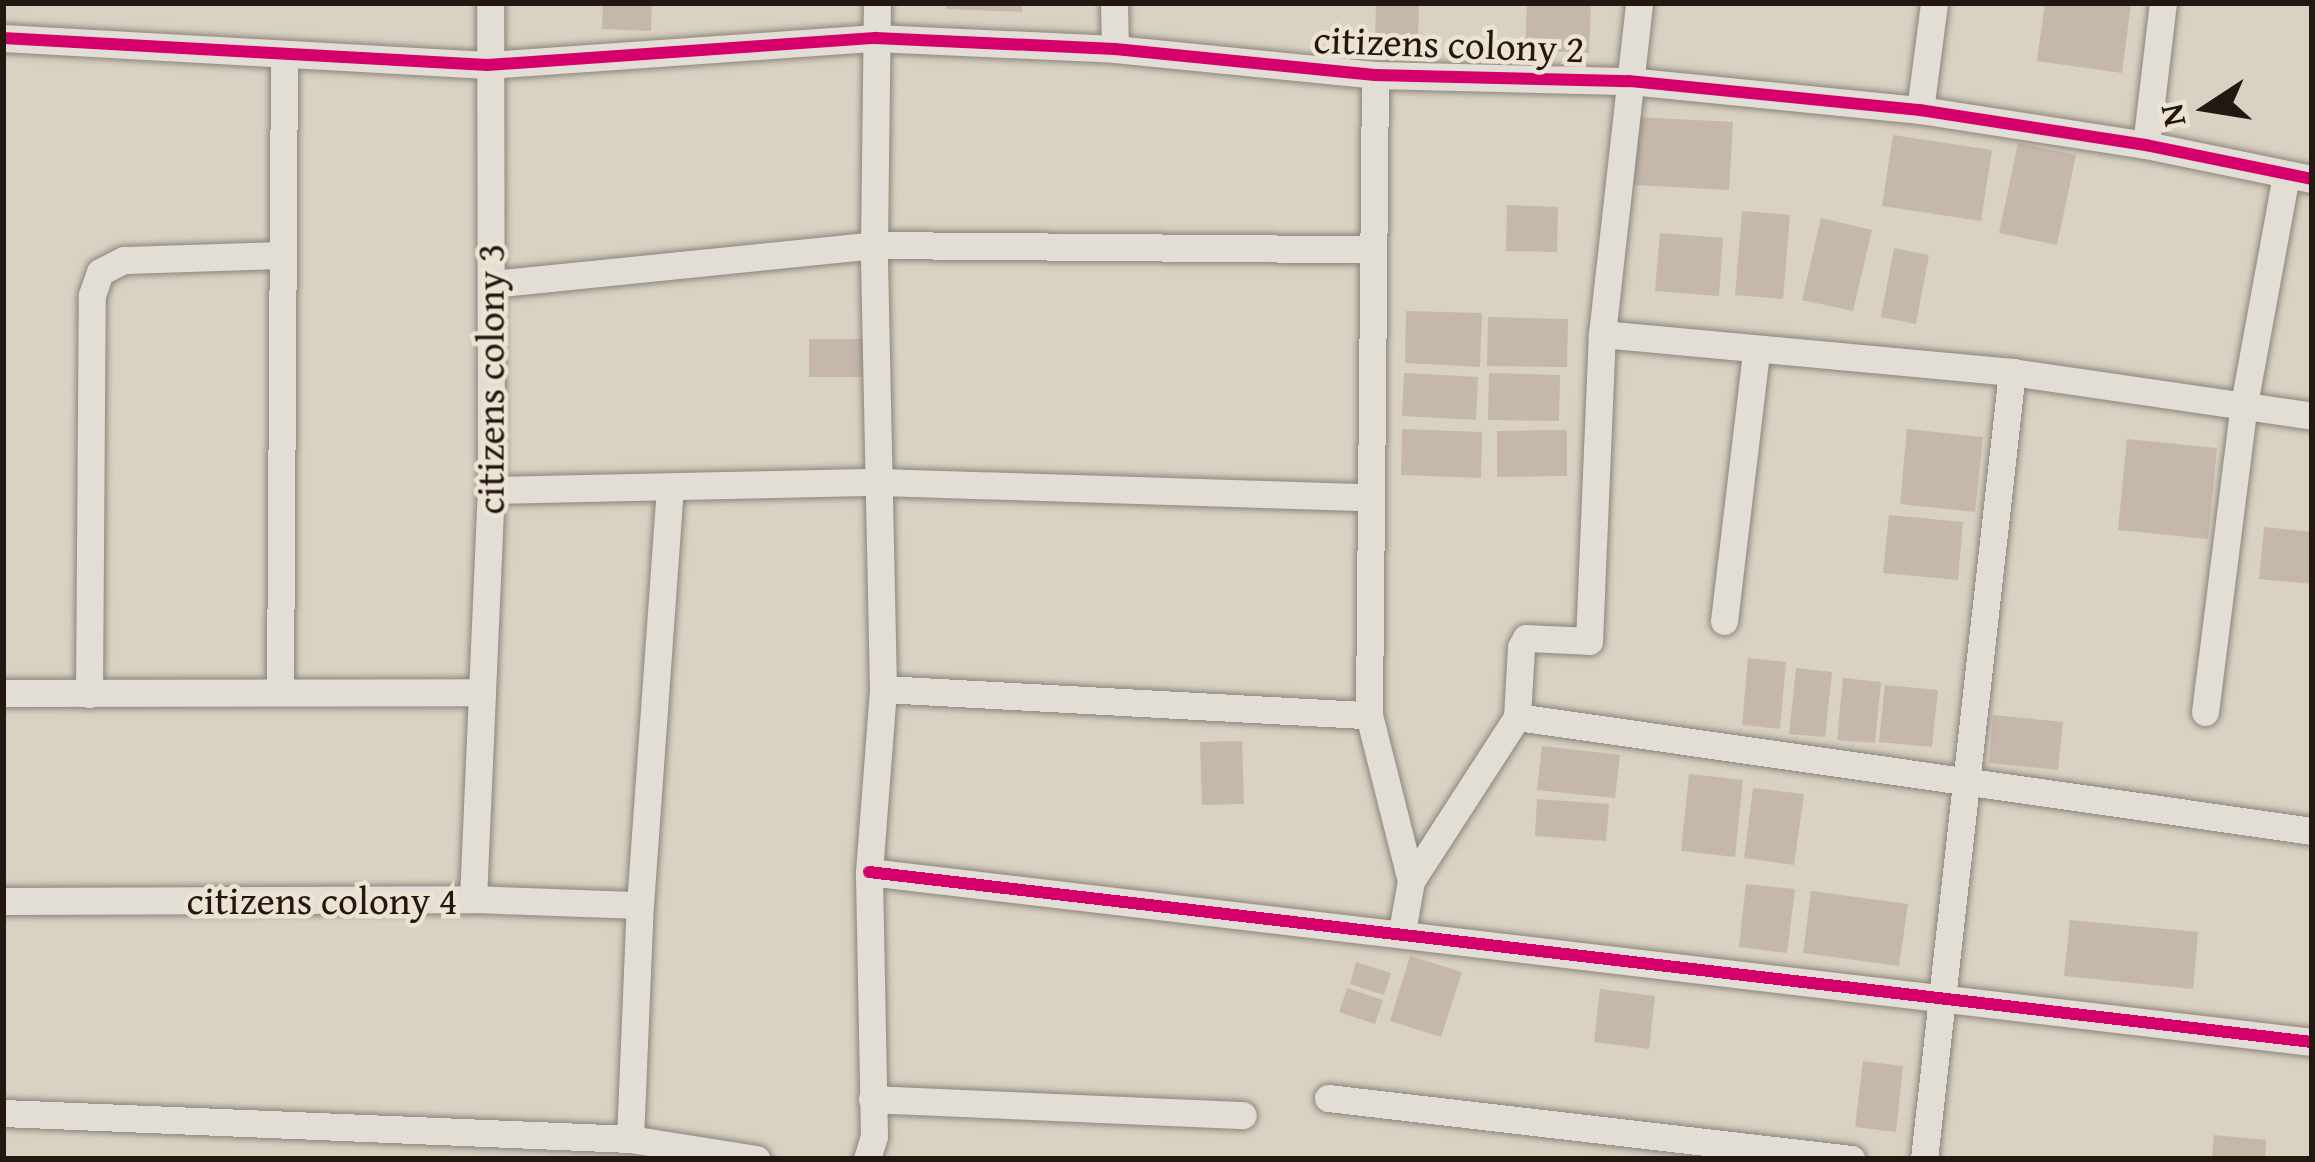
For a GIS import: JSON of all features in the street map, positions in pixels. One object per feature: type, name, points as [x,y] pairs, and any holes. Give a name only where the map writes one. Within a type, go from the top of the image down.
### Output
[{"type":"street","name":"citizens colony 3","points":[[473,899],[491,490],[490,3]]},
{"type":"street","points":[[867,1159],[874,1136],[869,872],[883,688],[874,245],[877,3]]},
{"type":"street","points":[[1114,3],[1115,49]]},
{"type":"street","points":[[1402,931],[1411,881],[1517,717],[1521,647],[1526,638],[1589,641],[1601,334],[1639,3]]},
{"type":"street","points":[[1920,110],[1934,3]]},
{"type":"street","points":[[2146,145],[2162,3]]},
{"type":"street","name":"citizens colony 2","points":[[3,38],[487,65],[875,38],[1115,49],[1375,75],[1629,81],[1920,110],[2146,145],[2299,177]]},
{"type":"street","points":[[280,690],[284,57]]},
{"type":"street","points":[[1375,75],[1367,497],[1369,715],[1411,881]]},
{"type":"street","points":[[2205,712],[2244,404],[2299,177]]},
{"type":"street","points":[[492,284],[874,245],[1373,249]]},
{"type":"street","points":[[89,694],[92,295],[100,272],[124,260],[283,255]]},
{"type":"street","points":[[1601,334],[2012,372],[2312,416]]},
{"type":"street","points":[[1724,621],[1756,351]]},
{"type":"street","points":[[1924,1159],[2012,372]]},
{"type":"street","points":[[491,490],[880,482],[1367,497]]},
{"type":"street","points":[[630,1139],[640,905],[670,489]]},
{"type":"street","points":[[883,688],[1369,715]]},
{"type":"street","points":[[3,693],[482,692]]},
{"type":"street","points":[[1517,717],[2312,831]]},
{"type":"street","points":[[869,872],[1402,931],[2312,1042]]},
{"type":"street","name":"citizens colony 4","points":[[3,901],[473,899],[640,905]]},
{"type":"street","points":[[1328,1098],[1851,1159]]},
{"type":"street","points":[[872,1100],[1243,1115]]},
{"type":"street","points":[[3,1113],[630,1139],[756,1159]]},
{"type":"building","points":[[603,3],[652,3],[651,31],[602,29]]},
{"type":"building","points":[[946,3],[1022,3],[1022,12],[946,9]]},
{"type":"building","points":[[1376,3],[1419,3],[1418,41],[1375,39]]},
{"type":"building","points":[[1527,3],[1591,3],[1589,53],[1525,50]]},
{"type":"building","points":[[2045,3],[2131,3],[2122,73],[2037,61]]},
{"type":"building","points":[[1637,117],[1733,122],[1729,190],[1634,185]]},
{"type":"building","points":[[1893,135],[1992,150],[1981,221],[1882,206]]},
{"type":"building","points":[[2018,143],[2076,155],[2057,245],[1999,233]]},
{"type":"building","points":[[1507,205],[1558,207],[1557,252],[1506,251]]},
{"type":"building","points":[[1742,211],[1790,215],[1783,299],[1735,295]]},
{"type":"building","points":[[1821,218],[1872,230],[1853,311],[1802,300]]},
{"type":"building","points":[[1660,233],[1723,238],[1719,296],[1655,291]]},
{"type":"building","points":[[1894,248],[1929,255],[1916,324],[1881,317]]},
{"type":"building","points":[[1406,311],[1482,313],[1480,367],[1405,363]]},
{"type":"building","points":[[1488,317],[1568,319],[1567,367],[1487,366]]},
{"type":"building","points":[[809,339],[866,339],[866,377],[809,377]]},
{"type":"building","points":[[1404,373],[1478,377],[1476,420],[1402,416]]},
{"type":"building","points":[[1489,373],[1560,375],[1559,421],[1488,420]]},
{"type":"building","points":[[1402,429],[1482,432],[1481,478],[1401,475]]},
{"type":"building","points":[[1907,429],[1983,437],[1975,512],[1900,504]]},
{"type":"building","points":[[1567,430],[1567,476],[1497,477],[1497,431]]},
{"type":"building","points":[[2127,439],[2217,448],[2208,539],[2118,530]]},
{"type":"building","points":[[1889,515],[1963,522],[1958,580],[1883,573]]},
{"type":"building","points":[[2264,527],[2312,532],[2312,584],[2259,579]]},
{"type":"building","points":[[1748,658],[1786,662],[1780,729],[1742,725]]},
{"type":"building","points":[[1796,668],[1832,672],[1825,737],[1789,734]]},
{"type":"building","points":[[1843,678],[1881,682],[1875,743],[1837,740]]},
{"type":"building","points":[[1885,685],[1938,690],[1932,747],[1879,742]]},
{"type":"building","points":[[1993,715],[2063,722],[2058,770],[1989,763]]},
{"type":"building","points":[[1242,741],[1244,804],[1202,805],[1200,742]]},
{"type":"building","points":[[1542,746],[1620,755],[1615,798],[1537,790]]},
{"type":"building","points":[[1689,774],[1743,780],[1735,857],[1681,851]]},
{"type":"building","points":[[1753,788],[1804,794],[1794,865],[1744,858]]},
{"type":"building","points":[[1537,799],[1609,804],[1606,841],[1535,836]]},
{"type":"building","points":[[1746,884],[1795,889],[1787,953],[1739,947]]},
{"type":"building","points":[[1811,891],[1908,904],[1899,966],[1803,953]]},
{"type":"building","points":[[2070,920],[2198,932],[2193,989],[2064,976]]},
{"type":"building","points":[[1410,956],[1462,972],[1441,1037],[1390,1021]]},
{"type":"building","points":[[1356,962],[1391,973],[1384,995],[1350,984]]},
{"type":"building","points":[[1347,988],[1383,1000],[1375,1024],[1339,1012]]},
{"type":"building","points":[[1600,989],[1655,996],[1649,1049],[1594,1042]]},
{"type":"building","points":[[1863,1061],[1903,1066],[1896,1132],[1855,1127]]},
{"type":"building","points":[[2214,1135],[2266,1140],[2265,1159],[2212,1159]]},
{"type":"cycle path","points":[[3,38],[487,65],[875,38],[1115,49],[1375,75],[1629,81],[1920,110],[2146,145],[2312,179]]},
{"type":"cycle path","points":[[869,872],[2312,1042]]}]
